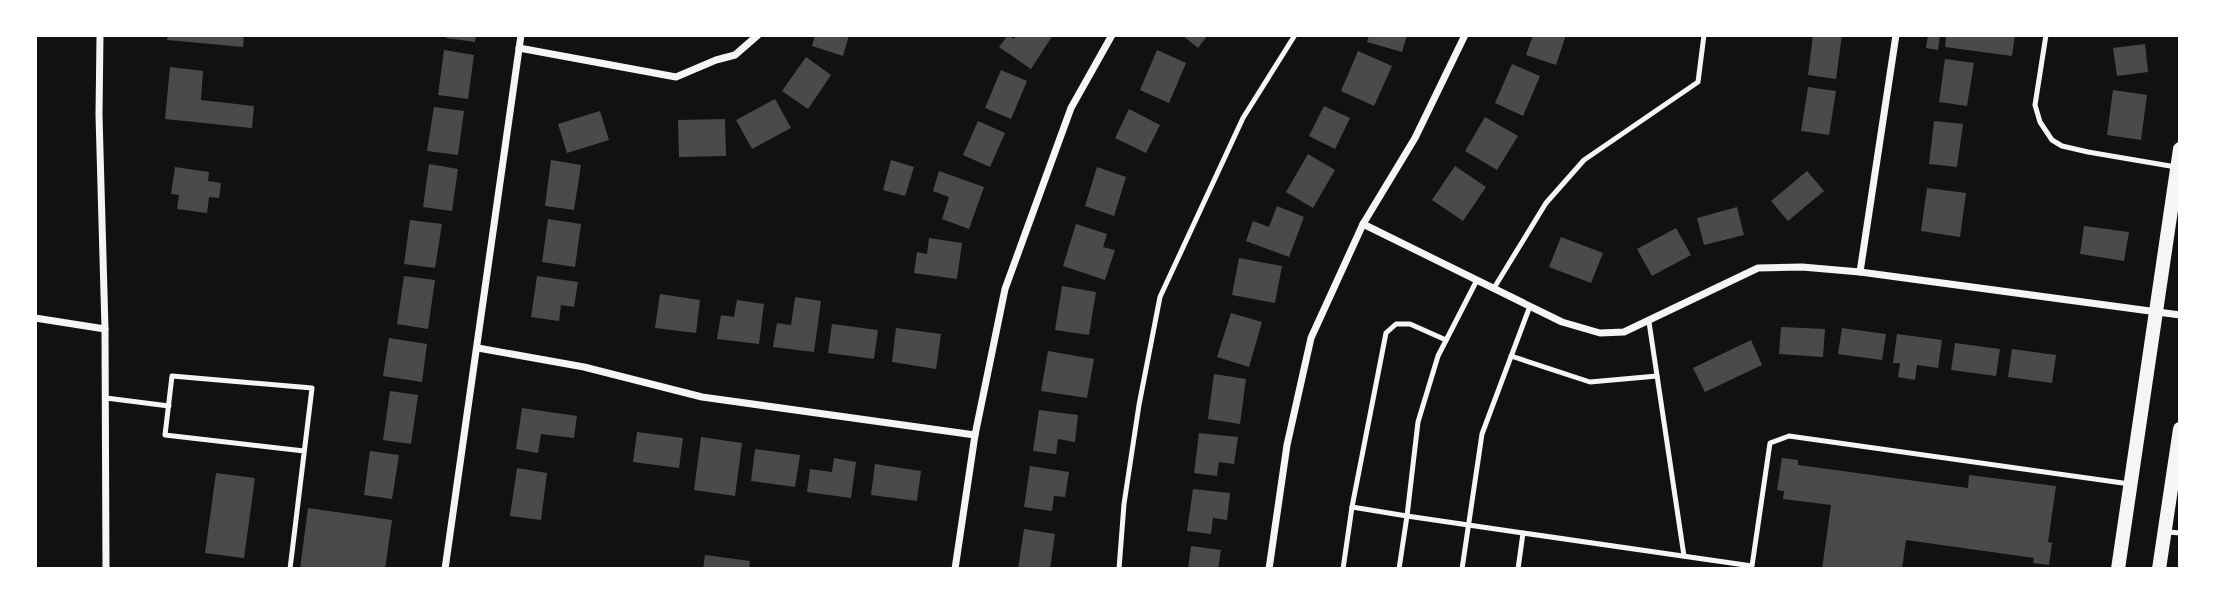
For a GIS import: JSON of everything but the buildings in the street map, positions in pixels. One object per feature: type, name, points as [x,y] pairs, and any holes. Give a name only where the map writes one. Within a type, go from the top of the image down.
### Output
[{"type":"main road","points":[[2118,569],[2180,149]]},
{"type":"main road","points":[[2159,569],[2180,429]]},
{"type":"street","points":[[100,35],[106,569]]},
{"type":"street","points":[[444,569],[522,35]]},
{"type":"street","points":[[519,48],[676,77],[735,55],[758,35]]},
{"type":"street","points":[[955,569],[975,435],[1005,289],[1071,108],[1112,35]]},
{"type":"street","points":[[1269,569],[1287,445],[1311,338],[1363,223],[1415,138],[1465,35]]},
{"type":"street","points":[[1860,272],[1896,35]]},
{"type":"street","points":[[1363,223],[1562,322],[1600,332],[1624,332],[1649,322],[1758,268],[1802,267],[1860,272],[2180,315]]},
{"type":"street","points":[[35,318],[105,329]]},
{"type":"street","points":[[478,348],[583,367],[702,397],[975,435]]},
{"type":"lane","points":[[1119,569],[1124,505],[1135,430],[1160,297],[1242,118],[1294,35]]},
{"type":"lane","points":[[1494,288],[1546,203],[1584,160],[1698,82],[1704,35]]},
{"type":"lane","points":[[2046,35],[2035,105],[2039,122],[2052,139],[2062,146],[2088,152],[2177,167]]},
{"type":"lane","points":[[1399,569],[1418,422],[1438,356],[1477,280]]},
{"type":"lane","points":[[1462,569],[1482,434],[1530,306]]},
{"type":"lane","points":[[1649,322],[1684,556]]},
{"type":"lane","points":[[1343,569],[1352,507],[1386,333],[1396,324],[1410,324],[1446,340]]},
{"type":"lane","points":[[1511,356],[1590,382],[1657,376]]},
{"type":"lane","points":[[290,569],[312,388],[172,376],[165,435],[304,452]]},
{"type":"lane","points":[[106,398],[169,406]]},
{"type":"lane","points":[[1352,507],[1752,566],[1770,443],[1788,436],[2131,485]]},
{"type":"lane","points":[[2165,531],[2180,533]]},
{"type":"lane","points":[[1518,569],[1523,533]]}]
